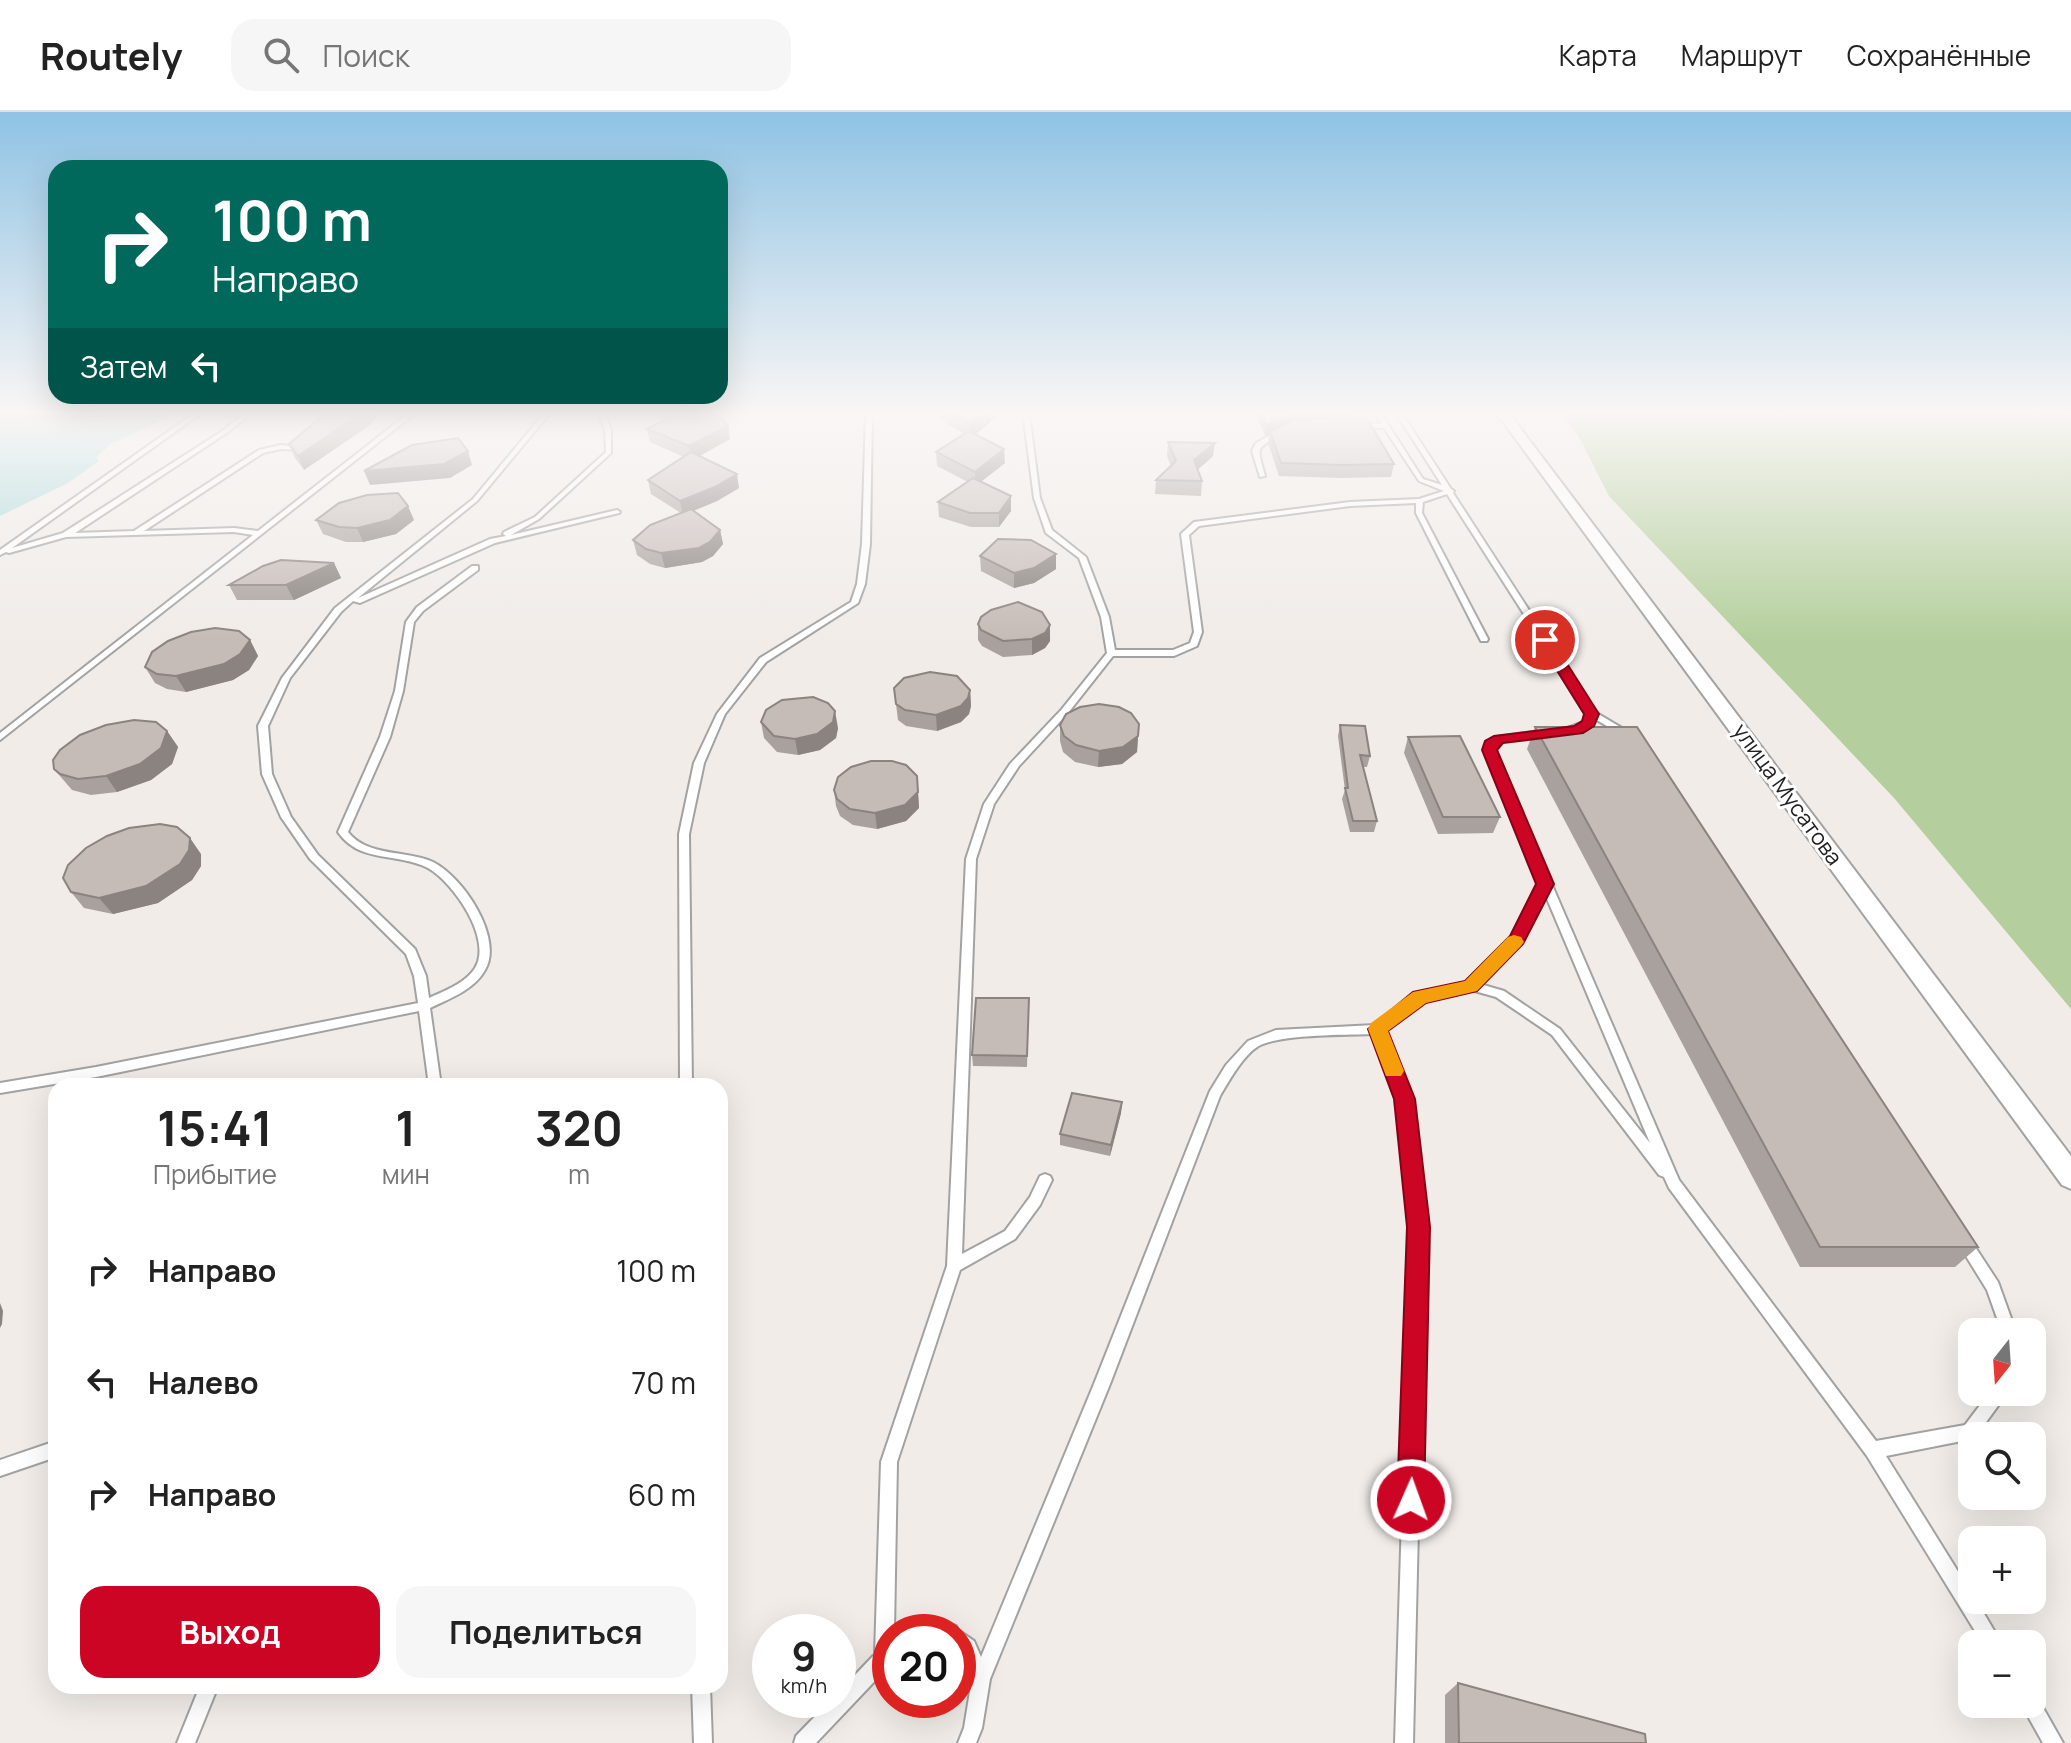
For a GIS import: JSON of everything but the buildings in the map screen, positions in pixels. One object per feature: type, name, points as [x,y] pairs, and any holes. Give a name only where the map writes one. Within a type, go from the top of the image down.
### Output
[{"type":"street","name":"улица Мусатова","points":[[1559,488],[2071,1177]]},
{"type":"lane","points":[[0,553],[92,488]]},
{"type":"lane","points":[[66,535],[138,488]]},
{"type":"lane","points":[[137,532],[204,488]]},
{"type":"lane","points":[[0,737],[316,488]]},
{"type":"lane","points":[[434,1078],[420,976],[411,952],[314,857],[286,817],[267,774],[263,726],[286,678],[338,610],[475,500],[485,488]]},
{"type":"lane","points":[[338,610],[493,541],[537,518],[570,488]]},
{"type":"lane","points":[[686,1078],[684,834],[699,763],[721,714],[763,660],[854,603],[861,584],[866,544],[867,488]]},
{"type":"lane","points":[[887,1614],[889,1462],[954,1266],[971,859],[989,804],[1015,764],[1065,711],[1111,653],[1105,617],[1082,557],[1049,531],[1036,488]]},
{"type":"lane","points":[[1443,488],[1451,491]]},
{"type":"lane","points":[[1449,488],[1592,714],[1641,744]]},
{"type":"lane","points":[[1111,653],[1174,653],[1194,644],[1198,632],[1185,534],[1197,524],[1350,504],[1420,501],[1451,491]]},
{"type":"lane","points":[[1420,501],[1419,513],[1484,639]]},
{"type":"lane","points":[[493,541],[617,512]]},
{"type":"lane","points":[[0,553],[66,535],[234,530],[258,533]]},
{"type":"lane","points":[[60,1078],[424,1006],[469,983],[484,966],[486,944],[466,896],[431,866],[400,855],[358,847],[347,841],[343,832],[385,737],[394,707],[410,622],[420,609],[475,568]]},
{"type":"lane","points":[[1592,714],[1589,723],[1578,730],[1500,739],[1491,744],[1489,750],[1674,1184]]},
{"type":"lane","points":[[1471,986],[1517,940],[1545,884]]},
{"type":"lane","points":[[967,1743],[973,1728],[981,1679],[1102,1384],[1214,1095],[1230,1068],[1252,1044],[1276,1035],[1378,1029],[1420,997],[1471,986],[1500,994],[1556,1032],[1873,1450],[1984,1630]]},
{"type":"lane","points":[[1378,1029],[1404,1099],[1418,1227],[1404,1743]]},
{"type":"lane","points":[[0,1088],[48,1080]]},
{"type":"lane","points":[[954,1266],[1010,1235],[1035,1201],[1045,1180]]},
{"type":"lane","points":[[1959,1234],[1993,1287],[2004,1318]]},
{"type":"lane","points":[[1873,1450],[1969,1432],[1989,1406]]},
{"type":"lane","points":[[0,1468],[48,1452]]},
{"type":"lane","points":[[976,1667],[981,1679]]},
{"type":"lane","points":[[803,1743],[872,1670]]},
{"type":"lane","points":[[186,1743],[206,1694]]},
{"type":"lane","points":[[701,1694],[703,1743]]},
{"type":"lane","points":[[2039,1718],[2054,1743]]},
{"type":"green space","points":[[1605,488],[2071,488],[2071,1009],[1894,798],[1609,496]]},
{"type":"water","points":[[0,488],[57,488],[0,516]]},
{"type":"slow traffic","points":[[1393,1071],[1378,1029],[1420,997],[1471,986],[1514,942]]},
{"type":"route","points":[[1411,1500],[1418,1227],[1404,1099],[1378,1029],[1420,997],[1471,986],[1517,940],[1545,884],[1489,750],[1491,744],[1500,739],[1578,730],[1589,723],[1592,714],[1545,640]]}]
